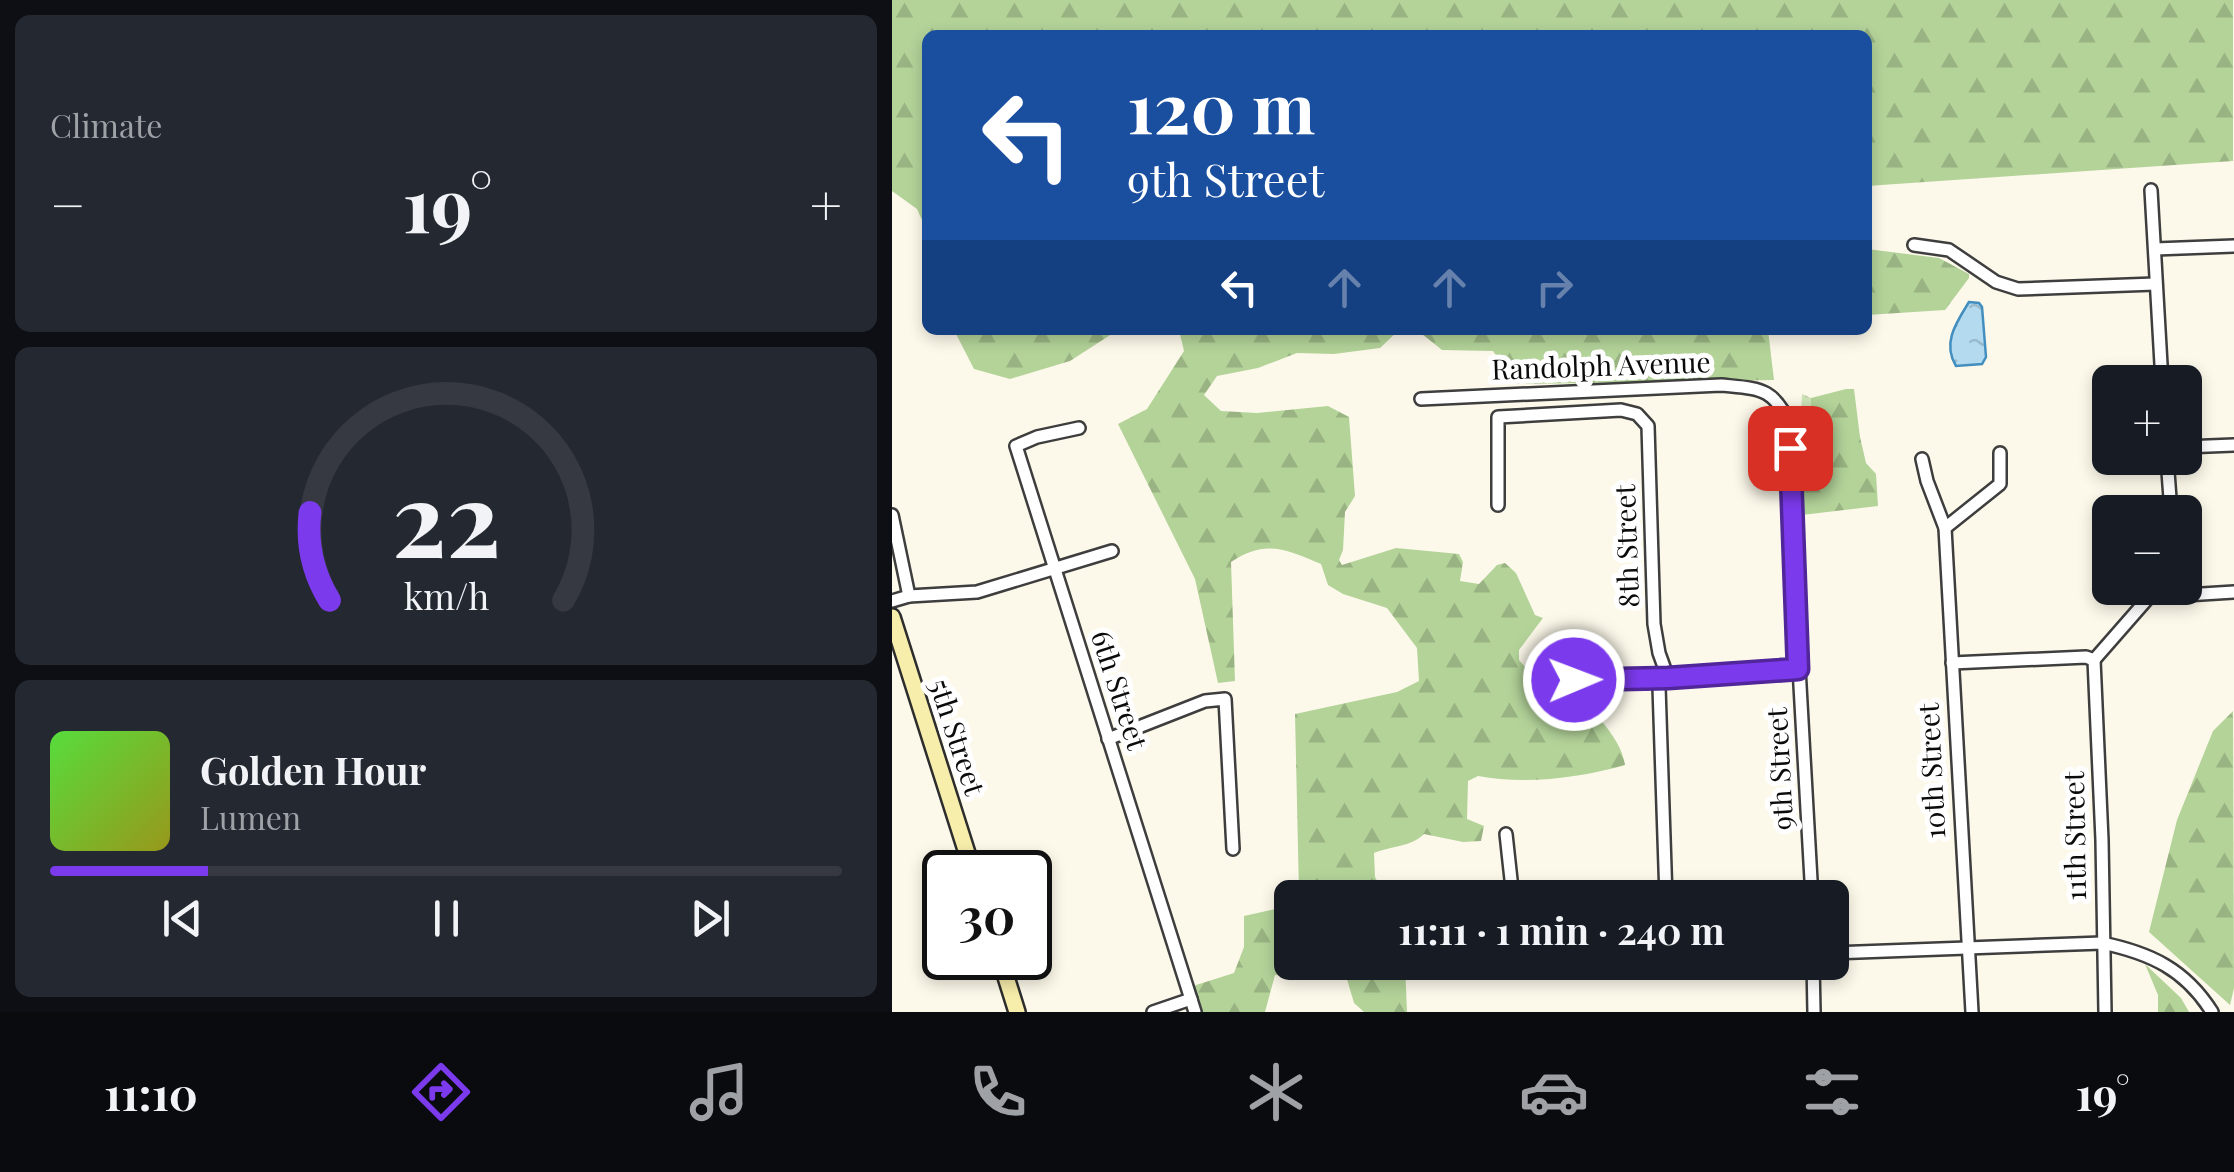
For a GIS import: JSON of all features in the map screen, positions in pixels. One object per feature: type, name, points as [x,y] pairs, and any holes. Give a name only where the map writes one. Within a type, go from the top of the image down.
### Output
[{"type":"main road","name":"5th Street","points":[[892,618],[966,850]]},
{"type":"main road","points":[[1007,980],[1018,1012]]},
{"type":"street","points":[[2151,190],[2161,365]]},
{"type":"street","points":[[1914,245],[1949,250],[1996,282],[2018,290],[2155,284]]},
{"type":"street","points":[[2154,249],[2234,246]]},
{"type":"street","name":"Randolph Avenue","points":[[1422,399],[1721,385],[1756,389],[1779,400]]},
{"type":"street","name":"9th Street","points":[[1779,400],[1792,426],[1798,669],[1811,880]]},
{"type":"street","name":"Randolph Avenue","points":[[1498,504],[1498,417],[1621,410],[1636,414],[1648,426]]},
{"type":"street","name":"8th Street","points":[[1648,426],[1654,624],[1668,678],[1659,687],[1665,880]]},
{"type":"street","name":"6th Street","points":[[1078,428],[1016,446],[1193,1006]]},
{"type":"street","points":[[2202,447],[2234,444]]},
{"type":"street","points":[[1922,459],[1926,481],[1946,528],[2000,484],[2000,453]]},
{"type":"street","points":[[892,515],[910,596]]},
{"type":"street","name":"10th Street","points":[[1946,528],[1972,1012]]},
{"type":"street","points":[[892,601],[910,596],[977,592],[1112,551]]},
{"type":"street","points":[[2202,594],[2234,592]]},
{"type":"street","points":[[1952,662],[2086,657],[2094,660],[2144,605]]},
{"type":"street","name":"11th Street","points":[[2094,660],[2105,1012]]},
{"type":"street","points":[[1574,680],[1798,669]]},
{"type":"street","points":[[1108,739],[1205,701],[1225,698],[1233,849]]},
{"type":"street","points":[[1506,834],[1511,880]]},
{"type":"street","points":[[1849,952],[2102,944],[2148,955],[2172,967],[2212,1012]]},
{"type":"street","points":[[1813,980],[1814,1012]]},
{"type":"street","points":[[1153,1012],[1193,1006]]},
{"type":"green space","points":[[892,0],[2233,0],[2233,161],[1872,186],[1872,30],[922,30],[922,220],[917,209],[892,191]]},
{"type":"green space","points":[[1872,250],[1939,258],[1969,274],[1945,310],[1872,315]]},
{"type":"green space","points":[[957,335],[1110,335],[1070,361],[1010,379],[974,369]]},
{"type":"green space","points":[[1180,335],[1394,335],[1380,348],[1334,354],[1297,353],[1258,368],[1217,376],[1204,395],[1221,411],[1257,413],[1328,406],[1349,417],[1355,496],[1345,512],[1339,560],[1342,565],[1396,548],[1459,554],[1463,562],[1460,581],[1479,584],[1497,565],[1505,563],[1516,573],[1535,615],[1543,618],[1519,650],[1519,660],[1533,674],[1568,691],[1589,708],[1617,742],[1625,765],[1552,779],[1478,776],[1468,781],[1467,819],[1484,826],[1481,841],[1463,842],[1424,834],[1407,844],[1374,853],[1377,880],[1299,880],[1295,714],[1397,692],[1419,681],[1417,648],[1387,608],[1328,585],[1321,564],[1286,551],[1254,550],[1231,562],[1235,681],[1218,683],[1195,579],[1118,424],[1147,409],[1184,351]]},
{"type":"green space","points":[[1423,335],[1769,335],[1774,380],[1516,384],[1493,351],[1442,350]]},
{"type":"green space","points":[[1854,389],[1866,463],[1876,474],[1878,506],[1802,515],[1798,511],[1797,477],[1802,467],[1821,455],[1833,435],[1823,422],[1811,416],[1811,398]]},
{"type":"green space","points":[[1802,394],[1811,398],[1811,416],[1823,422],[1834,435],[1821,455],[1802,467],[1797,477]]},
{"type":"green space","points":[[2233,711],[2234,988],[2230,1005],[2149,932],[2177,820],[2213,731]]},
{"type":"green space","points":[[1274,909],[1274,979],[1265,1012],[1201,1012],[1193,986],[1234,973],[1244,947],[1244,916]]},
{"type":"green space","points":[[2145,964],[2181,998],[2189,1012],[2158,1012],[2158,995]]},
{"type":"green space","points":[[1347,980],[1406,980],[1407,1012],[1364,1012],[1354,1003]]},
{"type":"water","points":[[1969,302],[1982,307],[1986,357],[1982,364],[1956,366],[1951,341],[1955,325]]},
{"type":"route","points":[[1574,680],[1798,669],[1790,448]]}]
